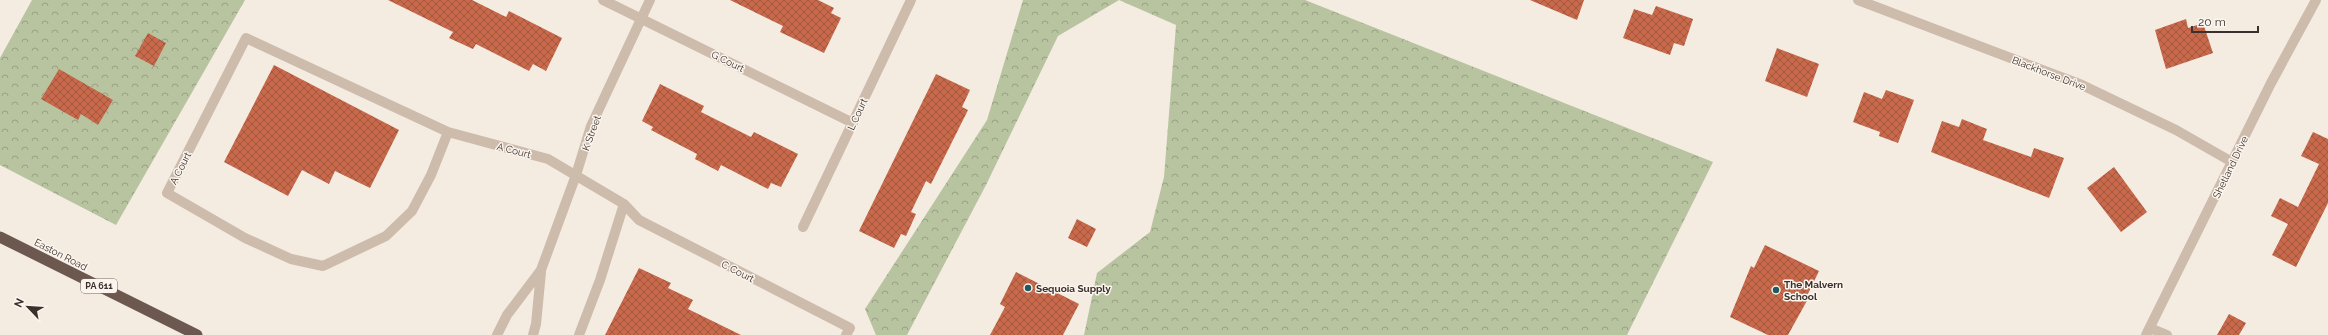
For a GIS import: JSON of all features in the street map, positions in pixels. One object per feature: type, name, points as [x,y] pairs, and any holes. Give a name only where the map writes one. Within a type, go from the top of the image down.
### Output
[{"type":"highway","name":"Easton Road","points":[[0,237],[197,335]]},
{"type":"street","name":"G Court","points":[[603,0],[853,123]]},
{"type":"street","name":"K Street","points":[[533,335],[536,324],[541,270],[576,175],[591,126],[650,0]]},
{"type":"street","name":"L Court","points":[[803,227],[911,0]]},
{"type":"street","name":"Blackhorse Drive","points":[[1858,0],[2082,85],[2176,130],[2232,162]]},
{"type":"street","name":"Shetland Drive","points":[[2148,331],[2271,83],[2316,0]]},
{"type":"street","name":"A Court","points":[[448,132],[431,175],[412,211],[386,236],[323,266],[290,259],[244,238],[167,193],[246,38],[448,132],[548,159],[576,175]]},
{"type":"street","name":"C Court","points":[[576,175],[624,204],[639,220],[850,328],[846,335]]},
{"type":"street","points":[[580,335],[600,280],[624,204]]},
{"type":"street","name":"K Street","points":[[497,335],[507,315],[541,270]]},
{"type":"street","points":[[2148,331],[2168,335]]},
{"type":"green space","points":[[32,0],[245,0],[116,225],[0,165],[0,58]]},
{"type":"green space","points":[[1023,0],[1119,0],[1058,36],[986,185],[907,335],[876,335],[865,309],[987,120]]},
{"type":"green space","points":[[1119,0],[1305,0],[1713,162],[1627,335],[1084,335],[1097,273],[1150,232],[1164,177],[1176,25]]},
{"type":"building","points":[[388,0],[472,0],[506,17],[509,11],[562,38],[546,71],[533,64],[529,71],[476,44],[473,49],[449,38],[453,32]]},
{"type":"building","points":[[730,0],[818,0],[834,8],[831,13],[841,18],[824,53],[780,32],[783,26]]},
{"type":"building","points":[[1530,0],[1584,0],[1577,20]]},
{"type":"building","points":[[1656,6],[1693,19],[1684,46],[1674,43],[1670,55],[1623,38],[1634,9],[1652,15]]},
{"type":"building","points":[[2186,19],[2188,28],[2203,23],[2213,53],[2166,69],[2155,30]]},
{"type":"building","points":[[148,33],[166,43],[154,66],[135,56]]},
{"type":"building","points":[[1777,48],[1819,64],[1807,97],[1765,81]]},
{"type":"building","points":[[274,65],[399,130],[370,188],[335,171],[329,184],[302,170],[288,196],[224,162]]},
{"type":"building","points":[[59,69],[113,100],[98,125],[81,114],[78,120],[41,99]]},
{"type":"building","points":[[936,74],[970,90],[962,107],[968,110],[931,184],[926,181],[911,212],[916,214],[906,236],[901,234],[894,248],[859,231]]},
{"type":"building","points":[[660,84],[704,106],[701,112],[751,137],[754,132],[798,154],[781,187],[771,183],[768,189],[721,165],[718,171],[695,159],[697,154],[651,130],[653,127],[642,121]]},
{"type":"building","points":[[1886,90],[1914,100],[1898,143],[1879,136],[1880,132],[1853,122],[1864,92],[1882,99]]},
{"type":"building","points":[[1962,119],[1987,129],[1983,140],[2031,157],[2034,148],[2064,158],[2049,198],[1931,152],[1942,121],[1959,127]]},
{"type":"building","points":[[2313,132],[2328,139],[2328,203],[2296,267],[2272,255],[2288,224],[2271,216],[2280,198],[2298,207],[2319,164],[2301,156]]},
{"type":"building","points":[[2114,167],[2147,212],[2121,232],[2087,188]]},
{"type":"building","points":[[1077,219],[1096,229],[1087,247],[1068,238]]},
{"type":"building","name":"The Malvern School","points":[[1765,245],[1819,271],[1807,296],[1809,297],[1788,335],[1768,335],[1730,317],[1751,266],[1754,268]]},
{"type":"building","points":[[639,268],[671,283],[668,288],[693,300],[688,309],[741,335],[605,335]]},
{"type":"building","name":"Sequoia Supply","points":[[1016,272],[1079,304],[1063,335],[990,335],[1005,307],[1000,304]]},
{"type":"building","points":[[2229,314],[2246,323],[2239,335],[2217,335]]},
{"type":"place","name":"Sequoia Supply","points":[[1028,288]]},
{"type":"place","name":"The Malvern School","points":[[1776,290]]}]
